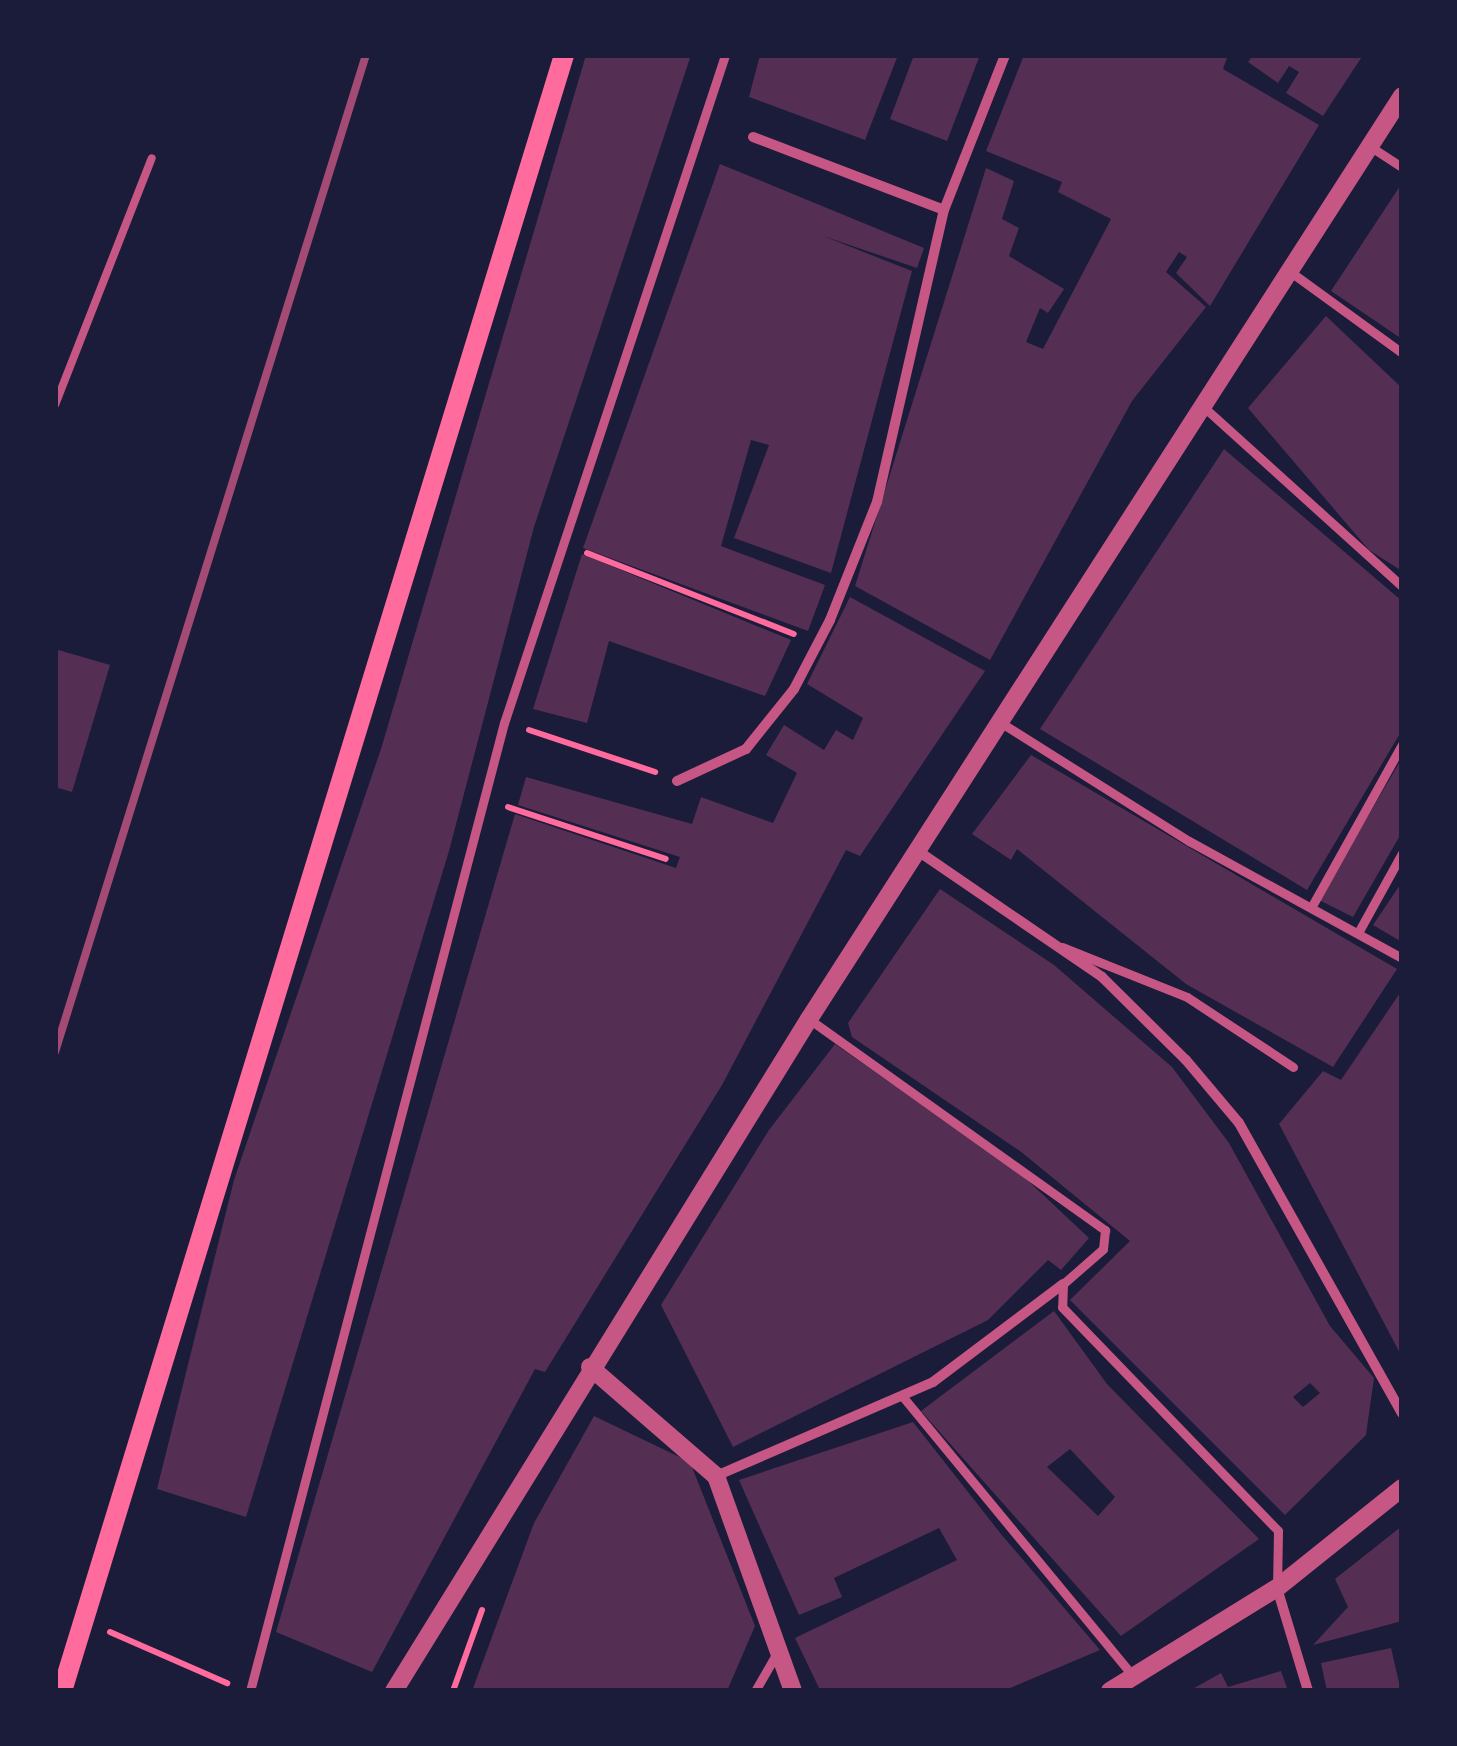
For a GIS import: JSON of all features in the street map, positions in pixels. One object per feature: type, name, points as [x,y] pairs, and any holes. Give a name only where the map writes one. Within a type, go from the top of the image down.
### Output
[{"type":"main road","points":[[62,1691],[79,1619],[564,55]]},
{"type":"street","points":[[248,1691],[272,1584],[504,723],[725,55]]},
{"type":"street","points":[[676,781],[746,749],[820,640],[877,502],[944,210],[1006,55]]},
{"type":"street","points":[[394,1691],[590,1366],[809,1019],[1207,410],[1402,96]]},
{"type":"street","points":[[753,137],[944,210]]},
{"type":"street","points":[[1371,147],[1402,167]]},
{"type":"street","points":[[1292,273],[1402,353]]},
{"type":"street","points":[[1207,410],[1402,586]]},
{"type":"street","points":[[1002,724],[1402,958]]},
{"type":"street","points":[[1312,906],[1402,744]]},
{"type":"street","points":[[918,851],[1102,976],[1239,1123],[1402,1414]]},
{"type":"street","points":[[1359,931],[1402,853]]},
{"type":"street","points":[[1055,944],[1187,998],[1292,1067]]},
{"type":"street","points":[[716,1476],[903,1397],[1063,1284],[1103,1248],[1105,1230],[809,1019]]},
{"type":"street","points":[[1063,1284],[1062,1307],[1278,1531],[1277,1588],[1308,1691]]},
{"type":"street","points":[[590,1366],[716,1476],[774,1658],[793,1691]]},
{"type":"street","points":[[903,1397],[1137,1684]]},
{"type":"street","points":[[1110,1691],[1137,1684],[1277,1588],[1402,1488]]},
{"type":"street","points":[[755,1691],[774,1658]]},
{"type":"lane","points":[[55,405],[152,158]]},
{"type":"path","points":[[562,543],[820,640]]},
{"type":"path","points":[[504,723],[676,781]]},
{"type":"path","points":[[483,800],[666,858]]},
{"type":"path","points":[[79,1619],[248,1691]]},
{"type":"building","points":[[586,55],[691,55],[534,527],[449,851],[246,1517],[157,1489],[234,1180],[381,749]]},
{"type":"building","points":[[760,55],[898,55],[865,140],[749,97]]},
{"type":"building","points":[[914,55],[980,55],[947,141],[890,119]]},
{"type":"building","points":[[1024,55],[1228,55],[1223,69],[1319,125],[1210,306],[1176,273],[1187,257],[1179,252],[1166,272],[1206,307],[1132,401],[990,660],[855,586],[986,168],[1014,181],[1002,219],[1019,228],[1009,256],[1064,289],[1048,313],[1040,308],[1026,342],[1043,349],[1111,219],[1058,192],[1062,182],[986,151]]},
{"type":"building","points":[[1253,55],[1363,55],[1323,116],[1286,93],[1299,72],[1289,66],[1278,83],[1248,62]]},
{"type":"building","points":[[720,164],[924,248],[917,268],[823,236],[912,271],[831,573],[734,538],[769,445],[751,440],[721,546],[825,585],[808,631],[583,548]]},
{"type":"building","points":[[1402,183],[1402,339],[1331,291]]},
{"type":"building","points":[[1326,316],[1402,388],[1402,571],[1369,550],[1248,408]]},
{"type":"building","points":[[1224,449],[1402,601],[1402,730],[1307,890],[1040,729]]},
{"type":"building","points":[[582,554],[791,640],[765,696],[609,641],[587,723],[533,709]]},
{"type":"building","points":[[850,597],[985,671],[860,856],[846,850],[722,1085],[545,1372],[535,1369],[372,1672],[276,1632],[515,814],[676,868],[680,857],[518,805],[526,777],[692,824],[701,797],[773,823],[797,773],[766,755],[784,725],[824,750],[836,730],[853,740],[863,718],[807,684]]},
{"type":"building","points":[[55,649],[110,665],[72,792],[55,787]]},
{"type":"building","points":[[1031,755],[1397,969],[1333,1067],[1186,984],[1017,849],[1011,860],[972,834]]},
{"type":"building","points":[[1402,758],[1402,832],[1353,917],[1319,900]]},
{"type":"building","points":[[1402,882],[1402,942],[1373,925]]},
{"type":"building","points":[[940,889],[1054,965],[1172,1067],[1229,1143],[1330,1326],[1374,1378],[1366,1435],[1285,1515],[1070,1300],[1130,1241],[1020,1151],[852,1037],[848,1023]],"holes":[[[1310,1383],[1320,1393],[1303,1407],[1293,1397]]]},
{"type":"building","points":[[1402,990],[1402,1357],[1279,1124],[1323,1071],[1341,1080]]},
{"type":"building","points":[[835,1044],[1023,1176],[1089,1238],[1061,1270],[1048,1260],[988,1320],[733,1447],[661,1305],[769,1130]]},
{"type":"building","points":[[1054,1311],[1107,1384],[1259,1539],[1121,1636],[921,1411]],"holes":[[[1070,1449],[1115,1497],[1098,1516],[1047,1467]]]},
{"type":"building","points":[[594,1416],[690,1462],[755,1626],[727,1691],[472,1691],[534,1523]]},
{"type":"building","points":[[913,1422],[1100,1650],[1003,1691],[819,1688],[795,1638],[957,1560],[939,1528],[834,1578],[842,1597],[799,1615],[739,1480]]},
{"type":"building","points":[[1402,1526],[1402,1621],[1313,1645],[1348,1607],[1335,1579]]},
{"type":"building","points":[[1391,1648],[1401,1691],[1327,1691],[1321,1663]]},
{"type":"building","points":[[1281,1671],[1288,1691],[1189,1691],[1221,1673],[1228,1687]]},
{"type":"railway","points":[[55,1052],[366,55]]}]
